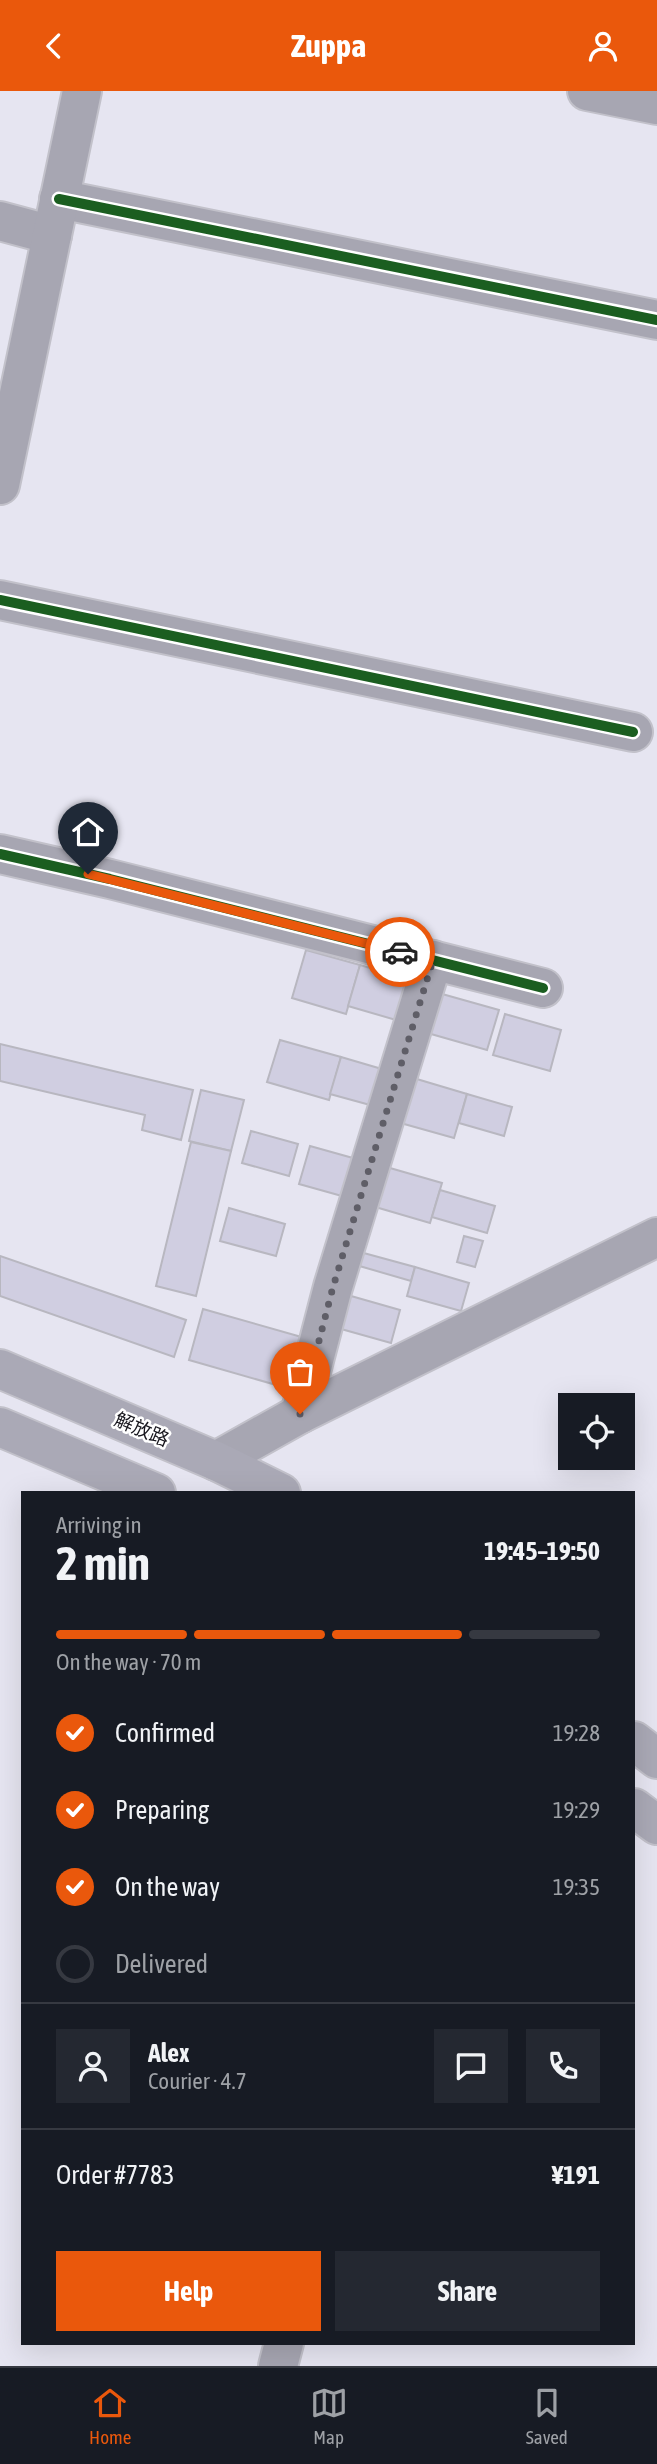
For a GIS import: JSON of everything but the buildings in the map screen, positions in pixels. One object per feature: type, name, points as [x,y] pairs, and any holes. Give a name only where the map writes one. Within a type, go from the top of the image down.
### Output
[{"type":"main road","name":"解放路","points":[[0,1369],[216,1461],[277,1491]]},
{"type":"main road","points":[[0,1427],[151,1491]]},
{"type":"main road","points":[[635,1742],[657,1759]]},
{"type":"main road","points":[[635,1809],[657,1825]]},
{"type":"street","points":[[0,485],[82,91]]},
{"type":"street","points":[[587,91],[657,105]]},
{"type":"street","points":[[0,221],[55,217],[657,320]]},
{"type":"street","points":[[0,600],[633,732]]},
{"type":"street","points":[[0,854],[543,988]]},
{"type":"street","points":[[300,1414],[333,1287],[433,960]]},
{"type":"street","points":[[216,1461],[300,1414],[657,1237]]},
{"type":"street","points":[[278,2366],[283,2345]]},
{"type":"cycle path","points":[[59,199],[657,320]]},
{"type":"cycle path","points":[[0,600],[633,732]]},
{"type":"cycle path","points":[[0,854],[543,988]]},
{"type":"way so far","points":[[300,1414],[333,1287],[433,960],[400,952]]},
{"type":"route","points":[[88,874],[400,952]]}]
